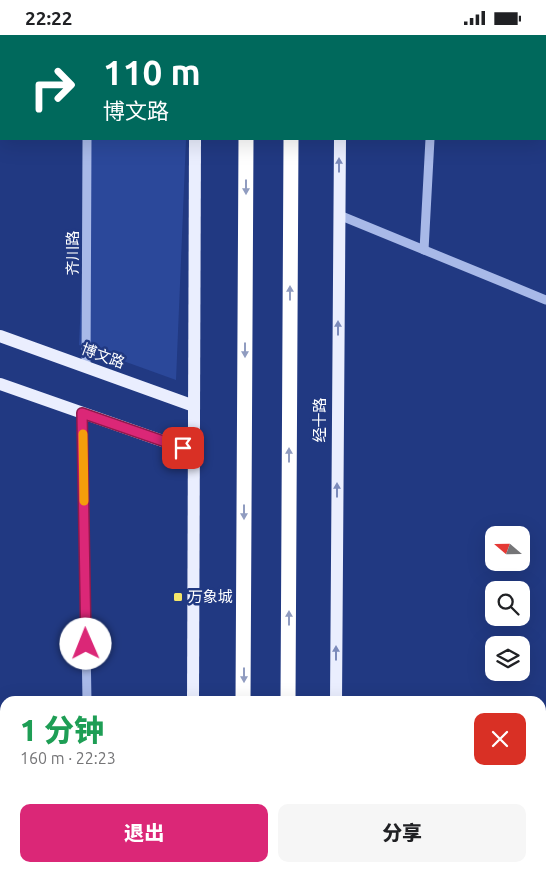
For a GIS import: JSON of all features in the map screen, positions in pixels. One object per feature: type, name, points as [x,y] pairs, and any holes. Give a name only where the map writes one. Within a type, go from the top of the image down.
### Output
[{"type":"highway","points":[[244,696],[246,140]]},
{"type":"highway","name":"经十路","points":[[288,696],[291,140]]},
{"type":"main road","points":[[193,696],[195,140]]},
{"type":"main road","name":"经十路","points":[[336,696],[340,140]]},
{"type":"main road","name":"博文路","points":[[0,336],[194,406]]},
{"type":"main road","points":[[0,384],[194,452]]},
{"type":"street","name":"齐川路","points":[[86,367],[87,140]]},
{"type":"street","points":[[424,250],[430,140]]},
{"type":"street","points":[[339,215],[546,300]]},
{"type":"street","points":[[82,413],[87,696]]},
{"type":"shaded area","points":[[88,140],[186,140],[176,380],[79,345]]},
{"type":"slow traffic","points":[[83,434],[84,501]]},
{"type":"place","name":"万象城","points":[[178,597]]},
{"type":"route","points":[[86,644],[82,413],[183,448]]}]
